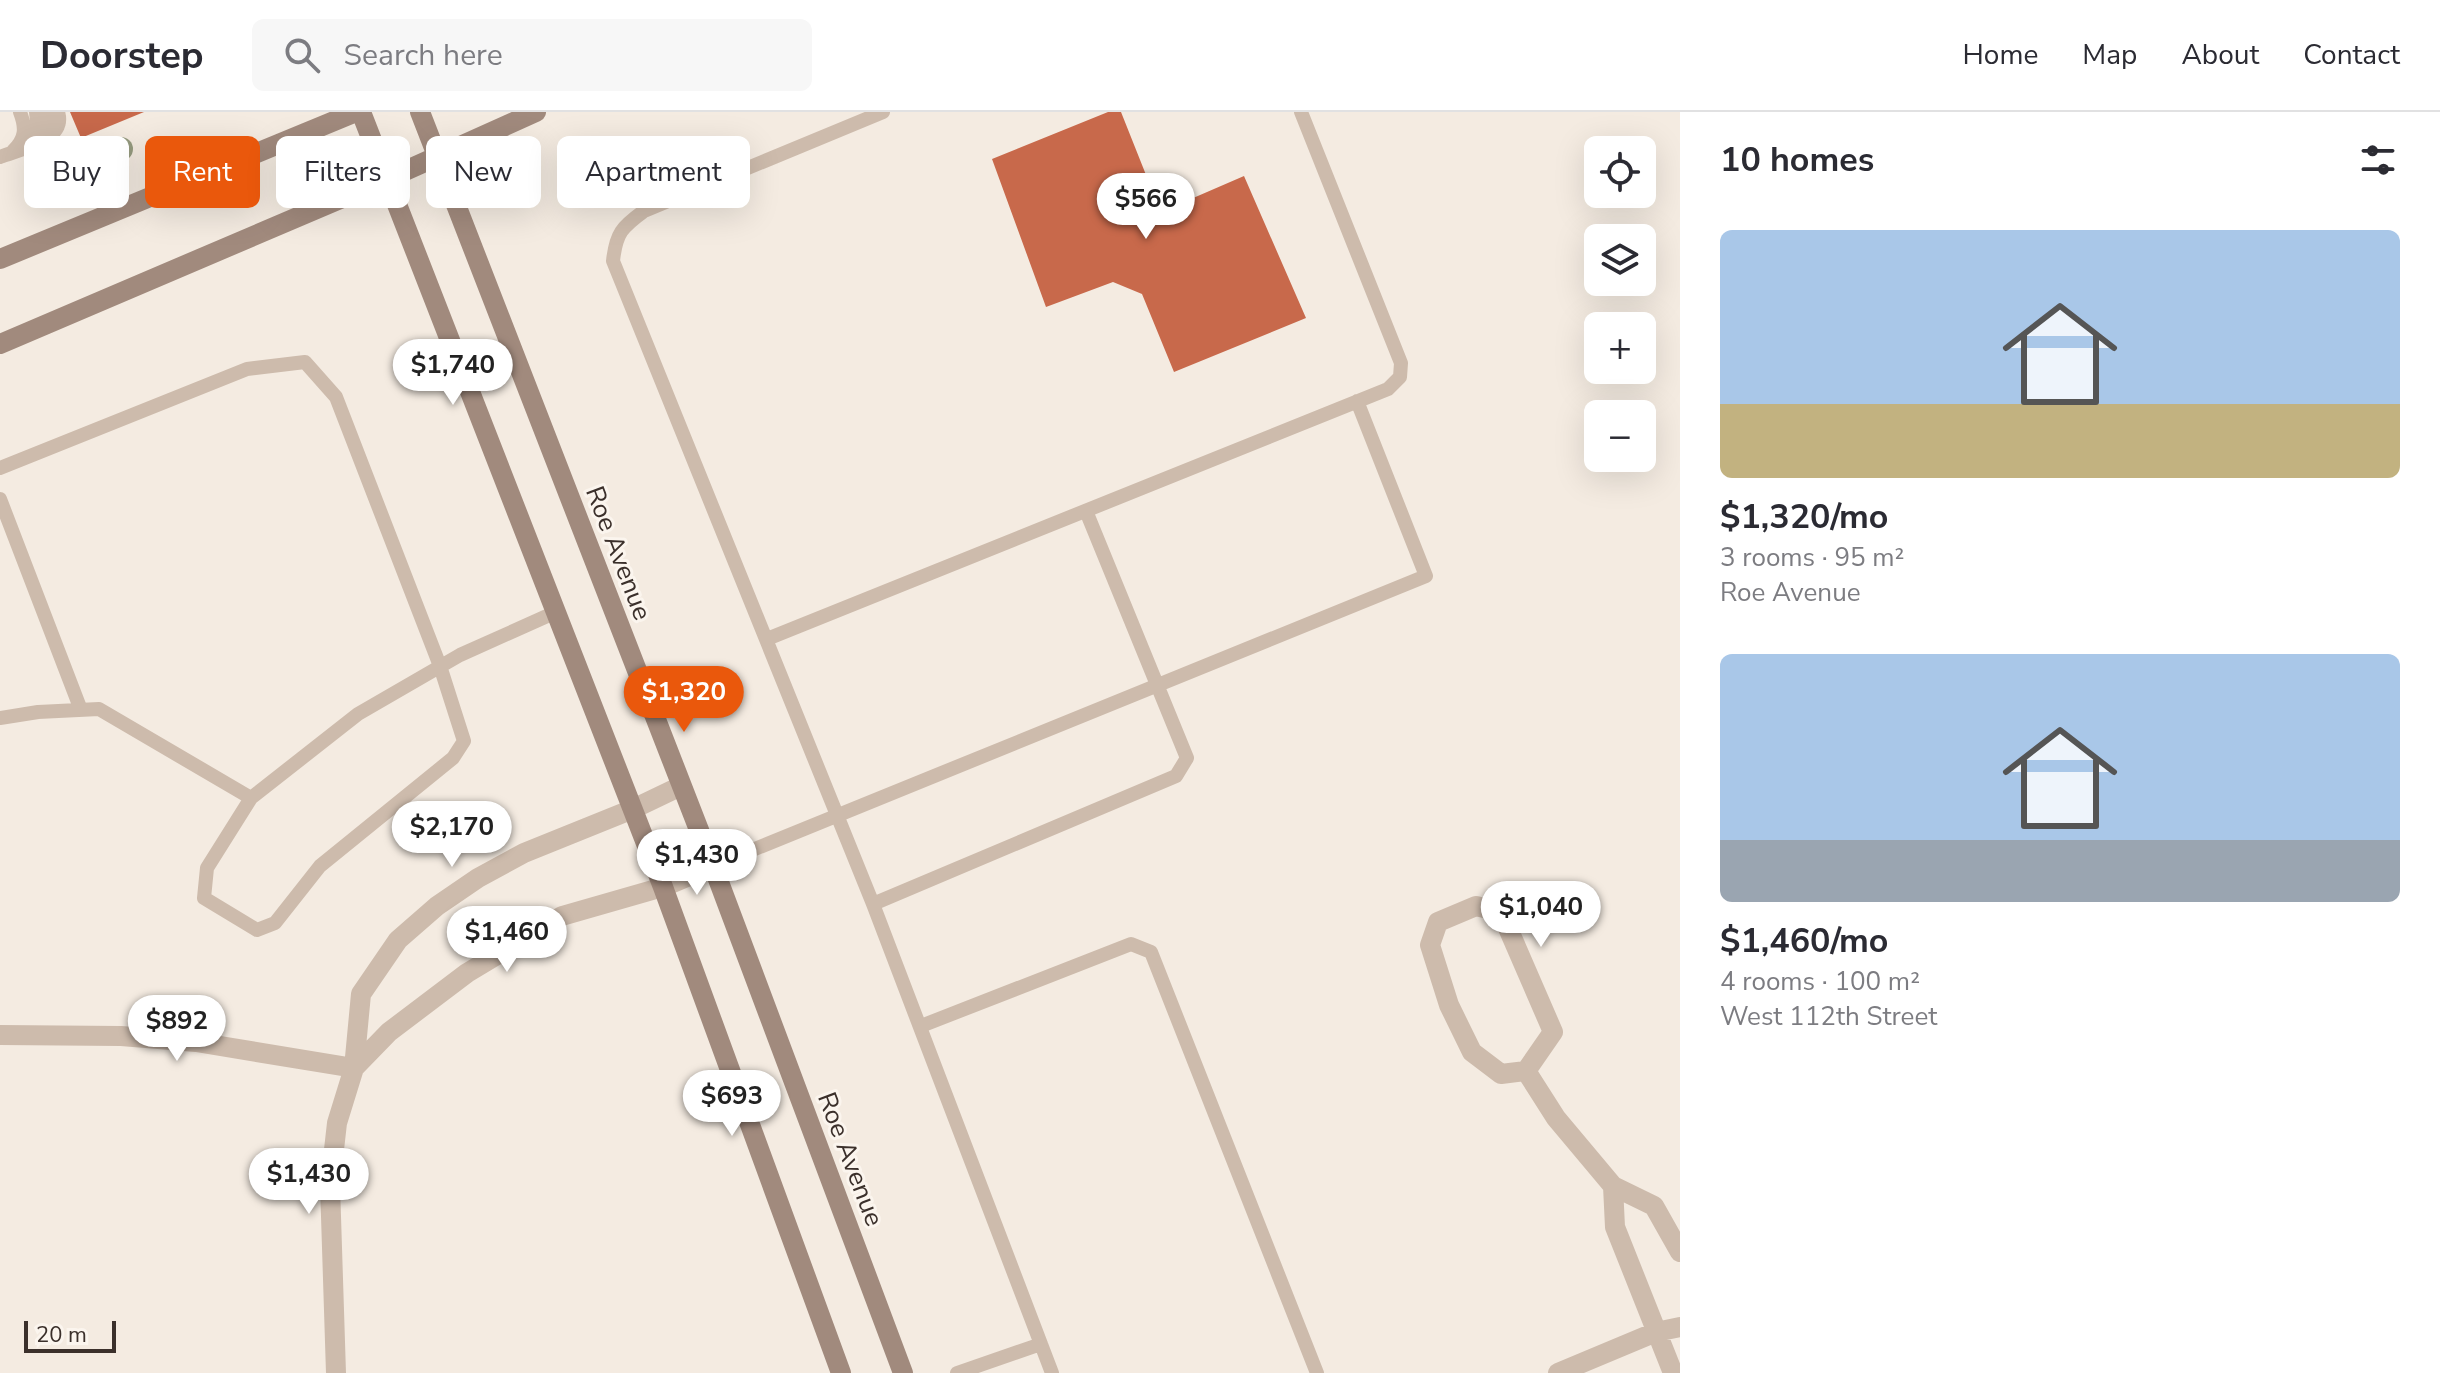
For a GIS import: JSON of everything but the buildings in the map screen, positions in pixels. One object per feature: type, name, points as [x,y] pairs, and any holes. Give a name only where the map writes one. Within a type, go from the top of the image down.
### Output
[{"type":"main road","points":[[0,259],[358,112],[368,136]]},
{"type":"main road","name":"Roe Avenue","points":[[420,112],[430,136]]},
{"type":"main road","points":[[484,136],[536,112]]},
{"type":"main road","points":[[0,344],[319,208]]},
{"type":"main road","points":[[398,208],[663,887],[841,1373]]},
{"type":"main road","name":"Roe Avenue","points":[[458,208],[713,866],[903,1373]]},
{"type":"street","points":[[336,1373],[330,1185],[337,1123],[354,1068],[361,994],[398,940],[437,906],[478,878],[524,853],[681,786]]},
{"type":"street","points":[[354,1068],[389,1032],[467,973],[562,916],[663,887],[713,866]]},
{"type":"street","points":[[1476,906],[1501,912],[1553,1032],[1526,1071],[1501,1074],[1472,1052],[1449,1005],[1430,945],[1438,922],[1476,906]]},
{"type":"street","points":[[0,1035],[121,1036],[196,1042],[354,1068]]},
{"type":"street","points":[[1526,1071],[1556,1118],[1613,1186],[1654,1206],[1680,1252]]},
{"type":"street","points":[[1613,1186],[1615,1227],[1673,1373]]},
{"type":"street","points":[[1558,1373],[1656,1332],[1680,1327]]},
{"type":"lane","points":[[15,151],[26,126],[20,112]]},
{"type":"lane","points":[[15,151],[33,133],[36,112]]},
{"type":"lane","points":[[15,151],[48,123],[47,112]]},
{"type":"lane","points":[[15,151],[48,138],[58,129],[58,112]]},
{"type":"lane","points":[[883,112],[644,211],[623,226],[615,242],[613,261],[873,904],[1052,1373]]},
{"type":"lane","points":[[767,639],[1388,389],[1400,377],[1401,363],[1301,112]]},
{"type":"lane","points":[[0,468],[247,369],[305,362],[336,397],[440,666],[464,741],[453,758],[320,866],[275,923],[257,930],[204,898],[207,868],[251,798],[358,714],[440,666],[460,655],[556,612]]},
{"type":"lane","points":[[713,866],[1426,576],[1357,401]]},
{"type":"lane","points":[[0,499],[81,710]]},
{"type":"lane","points":[[873,904],[1176,776],[1187,758],[1086,511]]},
{"type":"lane","points":[[0,718],[38,712],[99,709],[251,798]]},
{"type":"lane","points":[[921,1026],[1131,944],[1151,952],[1317,1373]]},
{"type":"lane","points":[[957,1373],[1041,1344]]}]
